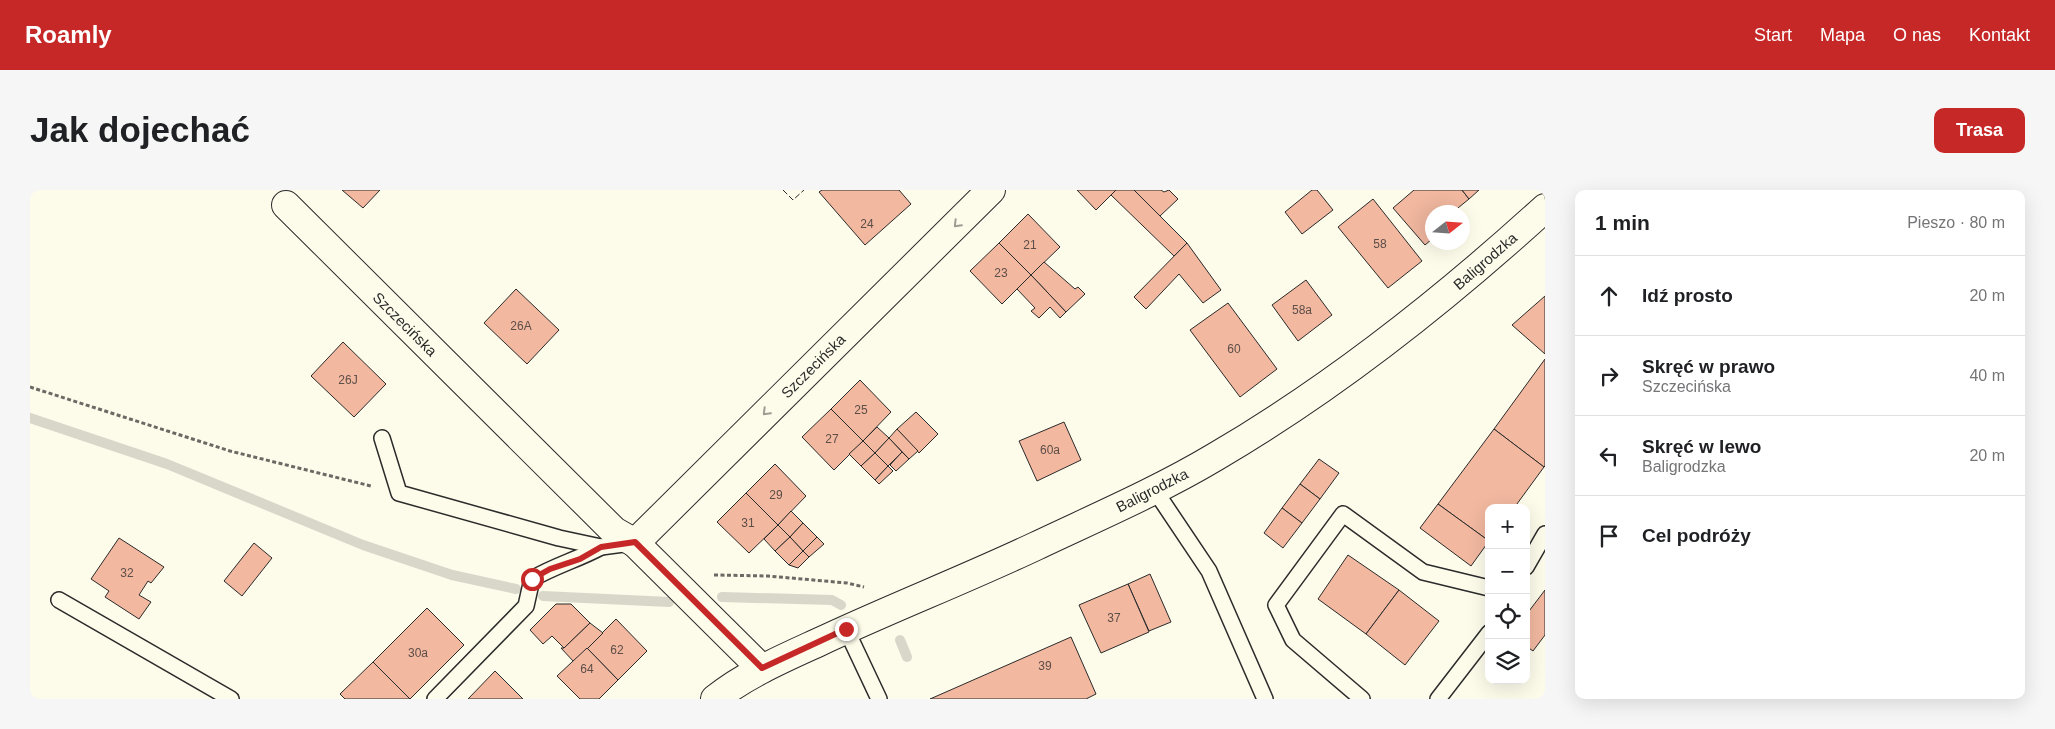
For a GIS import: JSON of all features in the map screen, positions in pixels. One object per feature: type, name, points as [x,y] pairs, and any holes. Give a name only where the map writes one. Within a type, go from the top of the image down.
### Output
[{"type":"street","name":"Szczecińska","points":[[635,542],[991,190]]},
{"type":"street","name":"Szczecińska","points":[[286,206],[614,531],[635,542],[762,668]]},
{"type":"street","name":"Baligrodzka","points":[[715,699],[762,668],[846,629],[991,568],[1214,458],[1372,352],[1456,287],[1545,208]]},
{"type":"lane","points":[[382,438],[399,493],[559,538],[601,547],[635,542]]},
{"type":"lane","points":[[1154,489],[1209,571],[1265,699]]},
{"type":"lane","points":[[1362,699],[1294,640],[1276,605],[1343,514],[1422,572],[1485,587]]},
{"type":"lane","points":[[1530,560],[1545,534]]},
{"type":"lane","points":[[435,699],[526,606],[532,579],[550,569],[580,559],[601,547]]},
{"type":"lane","points":[[59,600],[230,699]]},
{"type":"lane","points":[[846,629],[879,699]]},
{"type":"lane","points":[[1438,699],[1485,638]]},
{"type":"path","points":[[30,387],[230,451],[399,493]]},
{"type":"path","points":[[678,585],[697,575],[768,576],[847,583],[863,586],[891,610]]},
{"type":"building","points":[[342,190],[380,190],[363,208]]},
{"type":"building","points":[[822,190],[899,190],[911,204],[865,245],[819,192]]},
{"type":"building","points":[[1077,190],[1116,190],[1096,210]]},
{"type":"building","points":[[1116,190],[1134,190],[1187,243],[1174,256],[1111,195]]},
{"type":"building","points":[[1134,190],[1161,190],[1164,192],[1169,190],[1178,199],[1160,216]]},
{"type":"building","points":[[1312,190],[1317,190],[1333,210],[1302,234],[1285,212]]},
{"type":"building","points":[[1414,190],[1462,190],[1469,199],[1462,205],[1425,205],[1425,245],[1393,208]]},
{"type":"building","points":[[1462,190],[1479,190],[1469,199]]},
{"type":"building","points":[[1373,199],[1422,261],[1388,288],[1338,227]]},
{"type":"building","points":[[1028,214],[1060,247],[1031,275],[999,243]]},
{"type":"building","points":[[999,243],[1031,275],[1002,304],[970,271]]},
{"type":"building","points":[[1187,243],[1221,290],[1203,303],[1179,274],[1146,309],[1134,297]]},
{"type":"building","points":[[1044,262],[1075,289],[1078,287],[1085,294],[1066,312],[1031,275]]},
{"type":"building","points":[[1031,275],[1066,312],[1060,318],[1050,307],[1039,318],[1031,311],[1035,308],[1017,289]]},
{"type":"building","points":[[1306,280],[1332,315],[1298,341],[1272,305]]},
{"type":"building","points":[[516,289],[559,330],[527,364],[484,323]]},
{"type":"building","points":[[1545,296],[1545,354],[1512,325]]},
{"type":"building","points":[[1228,303],[1277,369],[1240,397],[1190,330]]},
{"type":"building","points":[[343,342],[386,384],[354,417],[311,376]]},
{"type":"building","points":[[1545,359],[1545,466],[1544,467],[1494,429]]},
{"type":"building","points":[[860,380],[891,412],[863,441],[831,409]]},
{"type":"building","points":[[831,409],[863,441],[834,470],[802,437]]},
{"type":"building","points":[[916,412],[938,434],[919,453],[897,429]]},
{"type":"building","points":[[1064,422],[1081,460],[1037,481],[1019,441]]},
{"type":"building","points":[[877,427],[889,438],[875,453],[863,441]]},
{"type":"building","points":[[897,429],[918,451],[909,459],[889,438]]},
{"type":"building","points":[[1494,429],[1544,467],[1517,504],[1485,504],[1485,538],[1438,504]]},
{"type":"building","points":[[889,438],[902,452],[888,466],[875,453]]},
{"type":"building","points":[[863,441],[875,453],[861,466],[849,454]]},
{"type":"building","points":[[902,452],[909,459],[896,471],[890,465]]},
{"type":"building","points":[[875,453],[888,466],[875,480],[861,466]]},
{"type":"building","points":[[1319,459],[1339,473],[1320,499],[1300,484]]},
{"type":"building","points":[[775,464],[806,496],[778,525],[746,493]]},
{"type":"building","points":[[888,466],[893,471],[879,484],[875,480]]},
{"type":"building","points":[[1300,484],[1320,499],[1302,523],[1282,508]]},
{"type":"building","points":[[746,493],[778,525],[749,553],[717,522]]},
{"type":"building","points":[[1438,504],[1485,538],[1485,547],[1471,566],[1420,528]]},
{"type":"building","points":[[1282,508],[1302,523],[1283,548],[1264,533]]},
{"type":"building","points":[[791,511],[803,523],[790,537],[778,525]]},
{"type":"building","points":[[803,523],[817,537],[803,551],[790,537]]},
{"type":"building","points":[[778,525],[790,537],[775,551],[764,539]]},
{"type":"building","points":[[790,537],[803,551],[789,565],[775,551]]},
{"type":"building","points":[[817,537],[824,544],[809,557],[803,551]]},
{"type":"building","points":[[119,538],[164,567],[151,583],[148,581],[139,595],[151,602],[139,619],[105,597],[109,591],[91,579]]},
{"type":"building","points":[[254,543],[272,558],[242,596],[224,581]]},
{"type":"building","points":[[803,551],[809,557],[798,568],[789,565]]},
{"type":"building","points":[[1348,555],[1399,590],[1366,634],[1318,599]]},
{"type":"building","points":[[1150,574],[1171,622],[1149,631],[1128,584]]},
{"type":"building","points":[[1128,584],[1149,632],[1101,653],[1079,605]]},
{"type":"building","points":[[1399,590],[1439,621],[1405,665],[1366,634]]},
{"type":"building","points":[[1545,590],[1545,635],[1533,651],[1530,649],[1530,610]]},
{"type":"building","points":[[556,604],[571,604],[590,623],[564,648],[552,636],[543,644],[530,630]]},
{"type":"building","points":[[427,608],[464,645],[410,699],[373,662]]},
{"type":"building","points":[[616,619],[647,651],[618,680],[587,648]]},
{"type":"building","points":[[590,623],[603,633],[574,662],[561,648],[564,648]]},
{"type":"building","points":[[1071,637],[1096,694],[1086,699],[930,699]]},
{"type":"building","points":[[587,648],[618,680],[599,699],[580,699],[557,676]]},
{"type":"building","points":[[373,662],[410,699],[345,699],[340,694]]},
{"type":"building","points":[[495,671],[523,699],[468,699]]},
{"type":"waterway","points":[[30,418],[167,464],[363,545],[452,575],[516,589]]},
{"type":"waterway","points":[[543,596],[669,602]]},
{"type":"waterway","points":[[722,597],[832,600],[841,605]]},
{"type":"waterway","points":[[900,640],[907,657]]},
{"type":"fence","points":[[783,190],[793,200],[804,190]]},
{"type":"route","points":[[532,579],[550,569],[580,559],[601,547],[635,542],[762,668],[846,629]]}]
